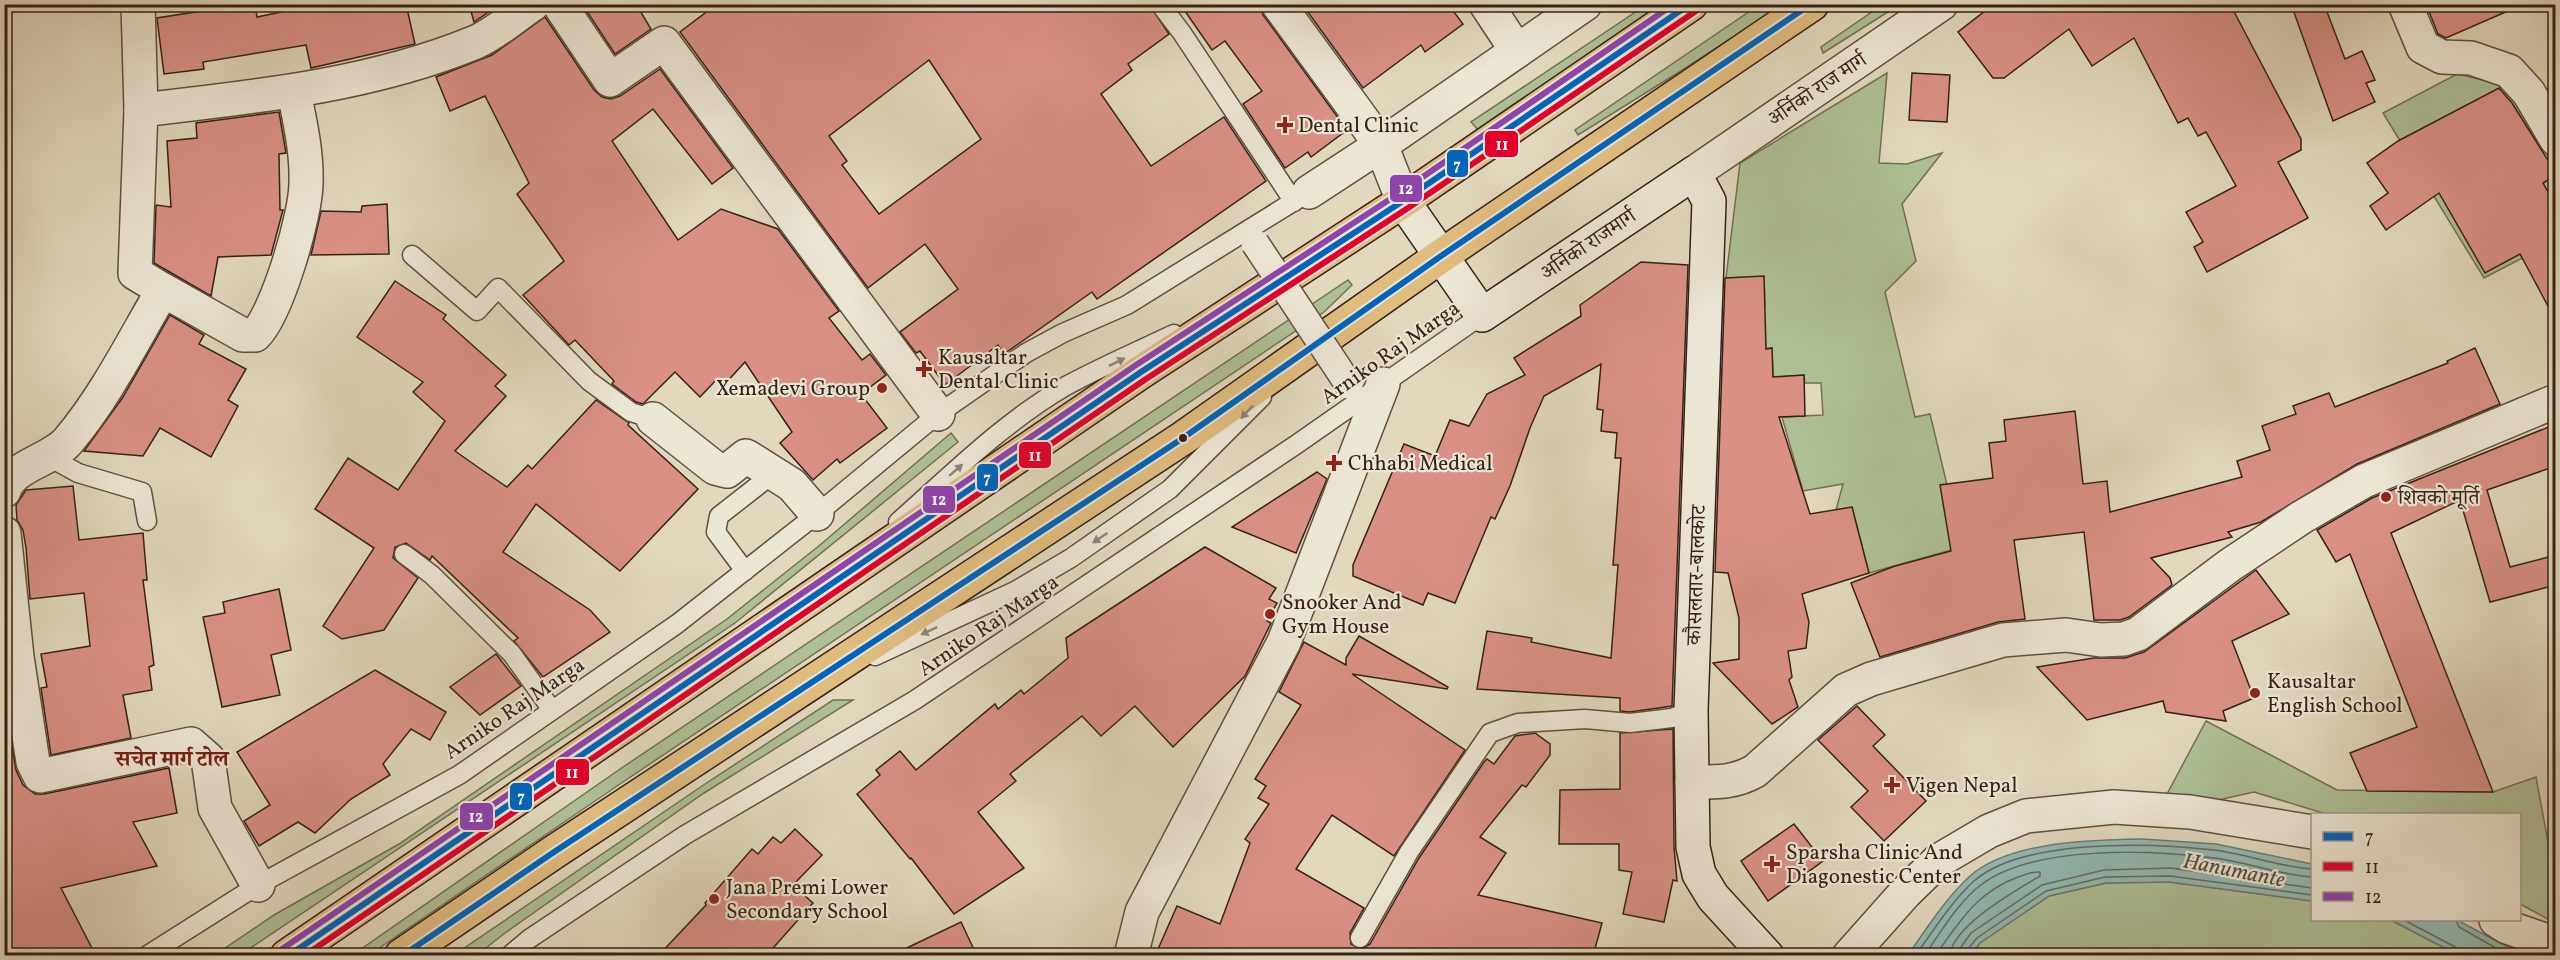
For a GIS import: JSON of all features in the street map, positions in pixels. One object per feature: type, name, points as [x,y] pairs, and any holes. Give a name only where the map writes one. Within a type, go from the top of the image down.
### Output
[{"type":"highway","points":[[287,956],[1141,372],[1402,201],[1691,4]]},
{"type":"highway","points":[[401,956],[1183,438],[1442,256],[1812,4]]},
{"type":"street","points":[[138,4],[141,110],[135,273],[243,334],[255,335],[263,328],[286,271],[307,185],[305,146],[294,92]]},
{"type":"street","points":[[141,110],[294,92],[397,68],[478,41],[533,4]]},
{"type":"street","points":[[559,4],[610,80],[664,43],[938,414]]},
{"type":"street","points":[[1278,4],[1381,145],[1402,201],[1482,315]]},
{"type":"street","points":[[1486,4],[1517,51]]},
{"type":"street","points":[[1302,197],[1585,4]]},
{"type":"street","name":"अर्निको राज मार्ग","points":[[1694,173],[1941,4]]},
{"type":"street","points":[[2405,4],[2423,47],[2442,57],[2471,58],[2509,71],[2529,93],[2556,139]]},
{"type":"street","name":"अर्निको राजमार्ग","points":[[1482,315],[1694,173]]},
{"type":"street","name":"कौसलतार-बालकोट","points":[[1694,173],[1709,201],[1691,710],[1693,847],[1699,874],[1713,897],[1767,956]]},
{"type":"street","points":[[1255,243],[1349,385]]},
{"type":"street","points":[[4,491],[6,484],[23,470],[49,457],[66,443],[104,391],[163,290]]},
{"type":"street","points":[[1131,956],[1142,912],[1284,642],[1383,384]]},
{"type":"street","points":[[1692,782],[1724,782],[1740,779],[1755,771],[1839,695],[1871,679],[2002,640],[2066,635],[2101,640],[2124,639],[2138,634],[2230,564],[2302,517],[2364,481],[2556,401]]},
{"type":"street","points":[[653,418],[715,468],[727,471],[746,456],[792,485],[817,514]]},
{"type":"street","points":[[4,533],[17,657],[33,762],[40,776],[191,744],[208,759],[215,808],[258,885]]},
{"type":"street","points":[[1849,956],[1905,893],[1938,861],[1989,831],[2026,816],[2114,807],[2190,812],[2311,832]]},
{"type":"street","points":[[2498,921],[2507,927],[2556,944]]},
{"type":"lane","points":[[1160,4],[1302,197]]},
{"type":"lane","name":"Arniko Raj Marga","points":[[146,956],[258,885],[459,775],[677,624],[745,572],[938,414],[1026,353],[1063,333],[1127,305],[1302,197]]},
{"type":"lane","points":[[412,255],[477,311],[498,288],[589,381],[631,412],[653,418]]},
{"type":"lane","name":"Arniko Raj Marga","points":[[509,956],[529,939],[685,836],[915,700],[1482,315]]},
{"type":"lane","points":[[49,457],[78,473],[142,492],[147,521]]},
{"type":"lane","points":[[745,572],[716,532],[720,516],[774,474]]},
{"type":"lane","points":[[404,554],[432,575],[512,654],[552,710]]},
{"type":"lane","points":[[1360,938],[1409,852],[1490,733],[1518,723],[1585,719],[1630,723],[1672,718],[1691,710]]},
{"type":"green space","points":[[1646,5],[1665,5],[1478,130],[1471,122]]},
{"type":"green space","points":[[1759,5],[1782,5],[1578,135],[1575,130]]},
{"type":"green space","points":[[1882,5],[1899,5],[1823,53],[1821,47]]},
{"type":"green space","points":[[1887,73],[1879,163],[1907,164],[1942,153],[1902,204],[1916,261],[1885,292],[1915,417],[1930,414],[1962,547],[1869,573],[1852,507],[1836,510],[1843,484],[1803,491],[1782,417],[1823,415],[1821,383],[1805,383],[1804,375],[1773,377],[1772,348],[1724,351],[1765,305],[1764,277],[1726,278],[1740,163]]},
{"type":"green space","points":[[2457,74],[2505,85],[2555,167],[2555,241],[2484,278],[2383,113]]},
{"type":"green space","points":[[1348,280],[1352,285],[1324,312],[369,955],[351,956],[623,767]]},
{"type":"green space","points":[[951,433],[958,442],[735,623],[240,955],[215,955],[274,915],[399,844],[727,619],[820,545]]},
{"type":"green space","points":[[833,700],[853,700],[704,793],[477,955],[454,955],[702,786]]},
{"type":"green space","points":[[2206,721],[2337,790],[2493,792],[2536,777],[2555,880],[2555,923],[2521,905],[2521,813],[2323,813],[2254,792],[2196,805],[2167,794]]},
{"type":"green space","points":[[2170,882],[2311,901],[2311,921],[2393,921],[2458,955],[1971,956],[1980,943],[2049,896],[2106,883]]},
{"type":"water","name":"Hanumante","points":[[2143,839],[2216,844],[2311,864],[2311,901],[2169,882],[2106,883],[2049,896],[1980,943],[1971,955],[1908,955],[1952,894],[1970,876],[1987,864],[2029,849],[2100,840]]},
{"type":"water","points":[[2393,921],[2459,921],[2523,955],[2458,955]]},
{"type":"building","points":[[255,4],[257,17],[319,4],[406,4],[415,44],[311,68],[306,45],[203,62],[204,69],[164,74],[157,18]]},
{"type":"building","points":[[469,4],[500,4],[474,22]]},
{"type":"building","points":[[582,4],[636,4],[651,29],[615,54]]},
{"type":"building","points":[[717,4],[1149,4],[1169,34],[1128,64],[1132,70],[1101,94],[1151,166],[1224,117],[1266,181],[1097,299],[1092,292],[1004,354],[998,345],[945,385],[920,351],[916,353],[900,332],[958,289],[925,244],[868,288],[680,32]],"holes":[[[929,60],[981,139],[879,214],[842,165],[847,161],[829,136]]]},
{"type":"building","points":[[1180,4],[1260,4],[1263,15],[1347,130],[1311,157],[1308,152],[1285,168],[1243,104],[1262,91],[1225,41],[1212,50]]},
{"type":"building","points":[[1302,4],[1448,4],[1463,24],[1425,52],[1421,45],[1363,88]]},
{"type":"building","points":[[1994,4],[2230,4],[2301,139],[2301,150],[2278,162],[2308,218],[2207,272],[2194,247],[2203,242],[2186,212],[2236,186],[2206,132],[2198,136],[2188,118],[2178,123],[2134,38],[2092,66],[2069,29],[2004,78],[1993,78],[1958,32]]},
{"type":"building","points":[[2291,4],[2324,4],[2345,59],[2362,51],[2375,80],[2366,83],[2375,102],[2333,121]]},
{"type":"building","points":[[2426,4],[2524,4],[2446,38],[2438,34]]},
{"type":"building","points":[[545,17],[594,90],[602,97],[611,99],[620,96],[660,69],[733,168],[712,184],[653,109],[612,141],[678,240],[721,209],[778,229],[839,311],[829,318],[862,360],[870,354],[886,375],[861,394],[887,428],[840,463],[837,459],[813,480],[780,443],[792,432],[745,362],[724,385],[717,379],[700,397],[675,372],[643,404],[636,402],[612,384],[614,381],[575,340],[569,345],[523,295],[564,261],[517,194],[529,183],[485,96],[450,111],[436,77],[492,55]]},
{"type":"building","points":[[1912,73],[1950,75],[1947,122],[1909,120]]},
{"type":"building","points":[[2499,88],[2512,103],[2556,173],[2543,183],[2556,206],[2556,321],[2520,254],[2485,273],[2439,193],[2386,230],[2370,206],[2388,193],[2367,163],[2398,141]]},
{"type":"building","points":[[279,112],[286,153],[279,154],[280,210],[283,210],[271,255],[218,257],[211,296],[154,263],[156,205],[171,207],[167,141],[197,138],[196,123]]},
{"type":"building","points":[[387,204],[389,254],[311,255],[321,211],[361,212],[362,206]]},
{"type":"building","points":[[1641,262],[1688,265],[1672,706],[1630,712],[1620,711],[1620,698],[1477,689],[1487,631],[1532,638],[1531,642],[1611,658],[1618,565],[1613,565],[1621,458],[1615,458],[1617,433],[1601,431],[1603,410],[1597,409],[1601,364],[1544,396],[1510,486],[1495,519],[1491,517],[1455,603],[1428,593],[1423,605],[1353,576],[1353,565],[1404,444],[1435,456],[1450,420],[1469,426],[1487,394],[1525,375],[1514,358],[1581,316],[1580,305]]},
{"type":"building","points":[[1764,276],[1766,349],[1772,348],[1773,377],[1804,375],[1805,416],[1779,417],[1810,514],[1852,507],[1869,573],[1802,594],[1809,622],[1806,648],[1788,651],[1792,677],[1789,680],[1798,707],[1772,724],[1713,663],[1739,659],[1739,618],[1728,573],[1715,572],[1725,278]]},
{"type":"building","points":[[395,281],[446,315],[443,319],[506,375],[495,386],[506,396],[455,451],[482,470],[507,487],[528,465],[532,469],[596,400],[629,423],[628,425],[698,489],[620,571],[536,504],[503,552],[590,610],[610,632],[543,677],[514,641],[518,638],[432,556],[430,560],[406,543],[395,547],[393,558],[418,578],[384,630],[342,639],[323,626],[374,548],[315,509],[348,458],[398,490],[445,421],[413,392],[423,382],[357,337]]},
{"type":"building","points":[[170,315],[204,335],[199,344],[246,369],[228,400],[238,406],[211,457],[160,428],[143,456],[84,451],[123,397]]},
{"type":"building","points":[[2475,348],[2500,404],[2357,464],[2261,522],[2228,532],[2232,537],[2151,558],[2170,578],[2172,585],[2129,617],[2120,620],[2094,620],[2084,532],[2014,540],[2025,619],[1998,622],[1880,657],[1851,583],[1892,567],[1951,551],[1940,485],[1993,478],[1989,443],[2006,441],[2004,420],[2075,411],[2083,484],[2107,481],[2110,512],[2242,477],[2237,461],[2270,450],[2262,426],[2296,414],[2293,406],[2329,393],[2335,407],[2448,363],[2447,361]]},
{"type":"building","points":[[2556,424],[2556,466],[2487,490],[2510,567],[2556,555],[2556,585],[2490,602],[2460,500],[2391,533],[2493,792],[2367,791],[2350,753],[2417,727],[2350,554],[2336,562],[2317,530],[2372,498]]},
{"type":"building","points":[[1317,472],[1327,479],[1296,553],[1232,527]]},
{"type":"building","points":[[73,486],[79,540],[143,533],[147,580],[143,580],[154,665],[149,667],[152,690],[123,695],[131,738],[51,755],[41,688],[47,687],[41,654],[90,646],[84,593],[30,599],[26,548],[23,530],[17,520],[16,505],[26,490]]},
{"type":"building","points":[[1205,547],[1276,588],[1269,599],[1277,603],[1267,621],[1271,623],[1245,676],[1173,747],[1135,706],[1101,736],[1082,716],[1010,774],[1016,781],[978,812],[1024,868],[954,914],[857,794],[880,775],[876,770],[900,751],[916,770],[995,704],[998,709],[1021,690],[1024,694],[1068,658],[1066,638]]},
{"type":"building","points":[[2256,570],[2289,614],[2232,641],[2254,698],[2223,711],[2226,721],[2166,712],[2163,701],[2087,720],[2037,667],[2094,658],[2125,658],[2144,652]]},
{"type":"building","points":[[279,589],[291,650],[271,655],[280,695],[222,707],[203,617],[225,613],[223,602]]},
{"type":"building","points":[[1359,636],[1448,687],[1447,689],[1352,674],[1465,750],[1394,856],[1332,815],[1296,869],[1364,908],[1350,933],[1351,944],[1361,949],[1370,944],[1419,858],[1484,762],[1487,759],[1494,764],[1515,736],[1535,733],[1550,744],[1550,755],[1526,787],[1522,785],[1480,837],[1506,853],[1478,895],[1602,923],[1593,956],[1155,956],[1177,906],[1220,924],[1250,843],[1245,839],[1269,804],[1258,798],[1266,786],[1255,779],[1301,705],[1279,692],[1304,642],[1346,665],[1346,658]]},
{"type":"building","points":[[496,654],[521,686],[480,715],[450,687]]},
{"type":"building","points":[[375,670],[446,712],[430,740],[411,729],[383,764],[390,775],[351,799],[315,833],[298,822],[259,846],[244,821],[270,805],[237,752]]},
{"type":"building","points":[[4,699],[16,770],[23,785],[35,794],[169,768],[177,813],[133,822],[157,866],[61,888],[96,956],[4,956]]},
{"type":"building","points":[[1857,706],[1885,735],[1873,746],[1926,801],[1884,841],[1851,807],[1868,791],[1818,740]]},
{"type":"building","points":[[1673,729],[1674,847],[1677,881],[1673,880],[1664,922],[1623,914],[1632,872],[1619,870],[1619,844],[1559,844],[1560,790],[1620,789],[1620,733]]},
{"type":"building","points":[[1794,824],[1823,861],[1768,901],[1741,861]]},
{"type":"building","points":[[795,829],[822,855],[793,885],[813,903],[766,956],[658,956],[706,905],[705,903],[752,849],[758,854],[773,837],[781,843]]},
{"type":"building","points":[[961,922],[977,956],[890,956]]},
{"type":"transit line","name":"12","points":[[282,949],[1136,365],[1398,194],[1674,4]]},
{"type":"transit line","name":"7","points":[[288,956],[1141,372],[1403,201],[1690,4]]},
{"type":"transit line","name":"7","points":[[402,956],[554,852],[1183,438],[1441,256],[1811,4]]},
{"type":"transit line","name":"11","points":[[304,956],[1146,379],[1408,208],[1696,11]]},
{"type":"place","name":"Dental Clinic","points":[[1285,125]]},
{"type":"place","name":"Kausaltar Dental Clinic","points":[[924,369]]},
{"type":"place","name":"Xemadevi Group","points":[[882,388]]},
{"type":"place","name":"Chhabi Medical","points":[[1334,463]]},
{"type":"place","name":"शिवको मूर्ति","points":[[2386,497]]},
{"type":"place","name":"Snooker And Gym House","points":[[1270,614]]},
{"type":"place","name":"Kausaltar English School","points":[[2255,693]]},
{"type":"place","name":"Vigen Nepal","points":[[1892,785]]},
{"type":"place","name":"Sparsha Clinic And Diagonestic Center","points":[[1772,864]]},
{"type":"place","name":"Jana Premi Lower Secondary School","points":[[714,899]]},
{"type":"district","name":"सचेत मार्ग टोल","points":[[172,758]]}]
